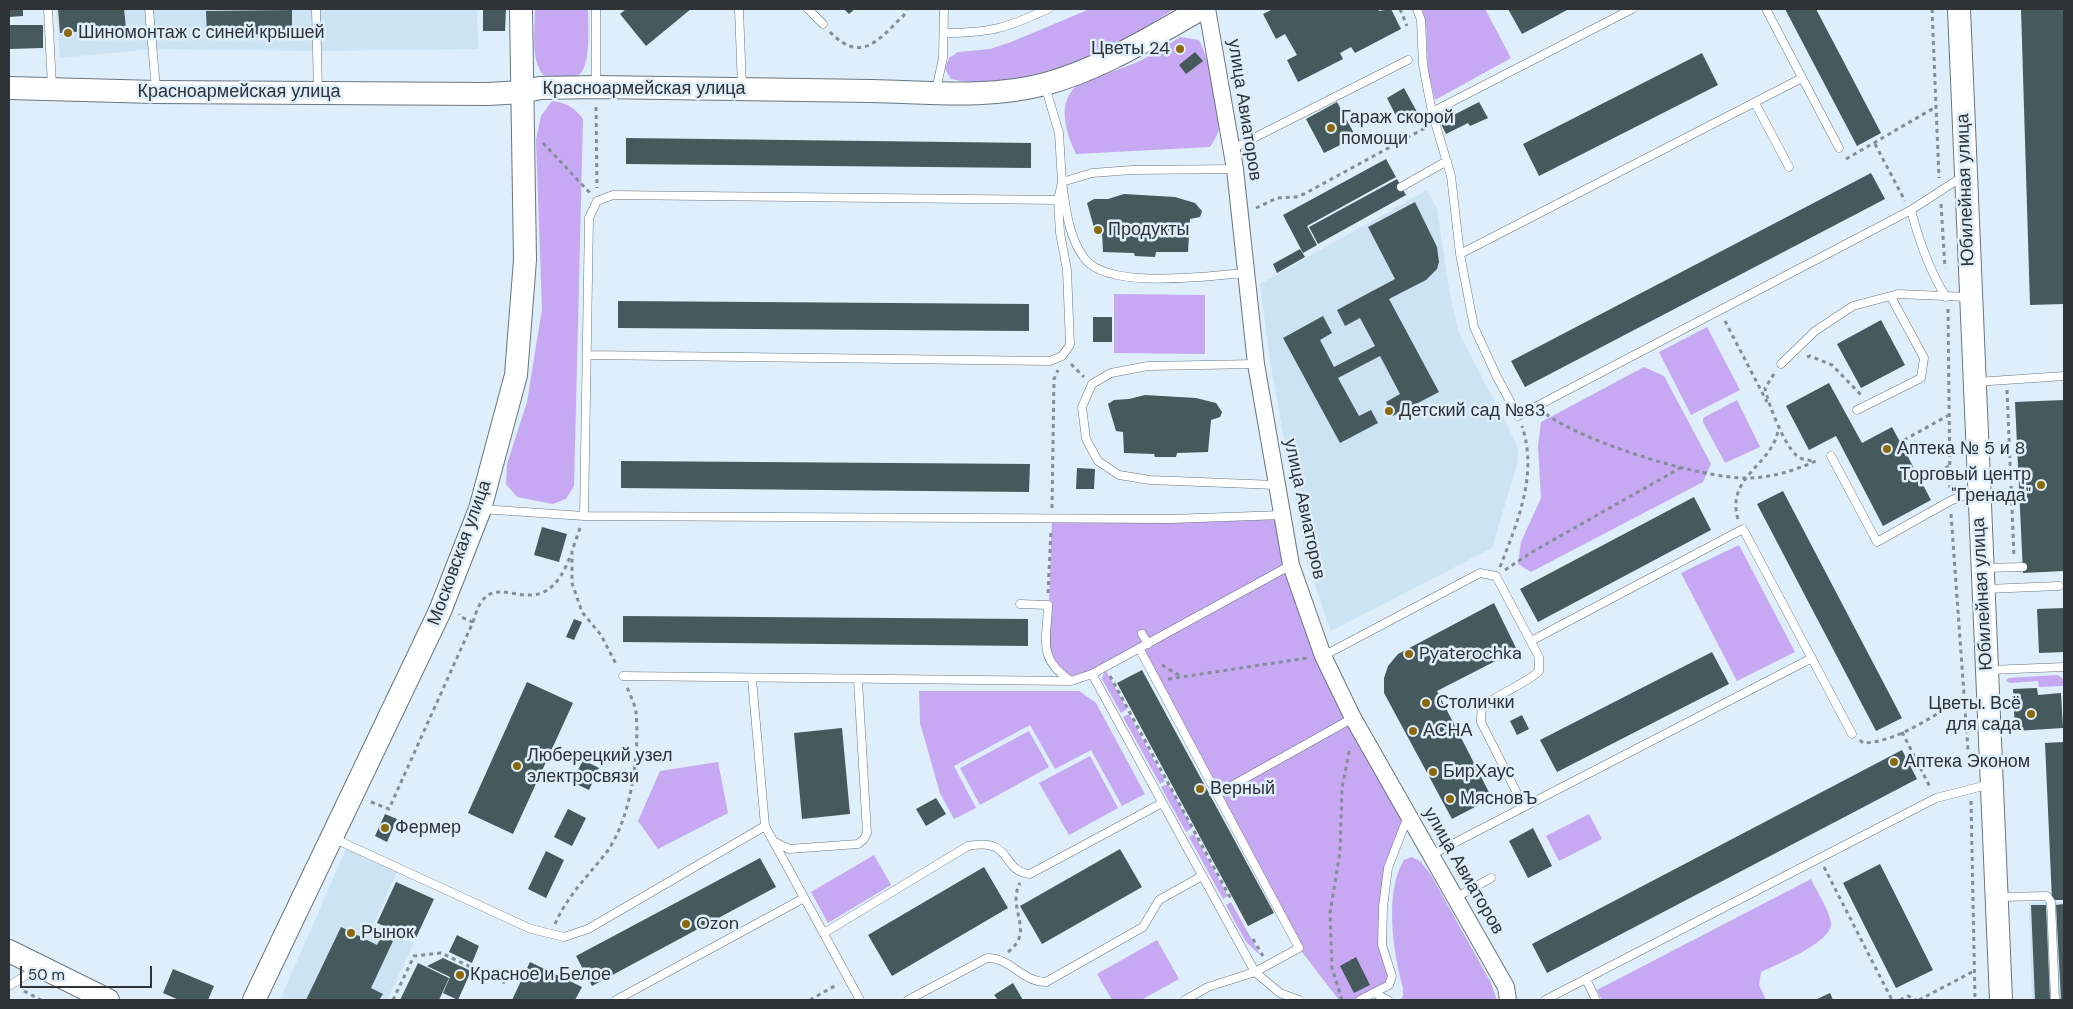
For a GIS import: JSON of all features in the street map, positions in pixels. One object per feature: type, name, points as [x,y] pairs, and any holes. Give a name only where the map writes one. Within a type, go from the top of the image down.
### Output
[{"type":"street","name":"Московская улица","points":[[254,1000],[440,611],[480,508],[516,375],[525,260],[522,9]]},
{"type":"street","name":"Красноармейская улица","points":[[9,88],[156,92],[522,92],[540,88],[596,93],[742,89],[935,92],[1011,90],[1045,84],[1088,68],[1135,47],[1201,9]]},
{"type":"street","name":"улица Авиаторов","points":[[1207,9],[1235,169],[1256,364],[1276,485],[1292,565],[1323,656],[1354,722],[1506,988],[1508,1000]]},
{"type":"street","name":"Юбилейная улица","points":[[1959,9],[1982,579],[2002,1000]]},
{"type":"street","points":[[9,952],[108,1000]]},
{"type":"lane","points":[[48,9],[52,89]]},
{"type":"lane","points":[[149,9],[156,92]]},
{"type":"lane","points":[[316,9],[318,92]]},
{"type":"lane","points":[[596,9],[596,93]]},
{"type":"lane","points":[[739,9],[742,89]]},
{"type":"lane","points":[[808,9],[823,24]]},
{"type":"lane","points":[[935,92],[942,58],[944,9]]},
{"type":"lane","points":[[944,33],[979,33],[1006,28],[1048,9]]},
{"type":"lane","points":[[1418,9],[1421,20],[1423,65],[1432,112],[1451,176],[1460,254],[1474,327],[1496,377],[1518,416],[1720,312],[1910,210],[1966,175]]},
{"type":"lane","points":[[1432,112],[1632,9]]},
{"type":"lane","points":[[1766,9],[1839,148]]},
{"type":"lane","points":[[1232,149],[1408,60]]},
{"type":"lane","points":[[1460,254],[1802,78]]},
{"type":"lane","points":[[1045,84],[1059,133],[1062,182],[1067,218],[1075,242],[1085,260],[1100,271],[1120,277],[1144,278],[1246,273]]},
{"type":"lane","points":[[1756,103],[1789,167]]},
{"type":"lane","points":[[1401,187],[1447,161]]},
{"type":"lane","points":[[1062,182],[1092,173],[1132,170],[1235,169]]},
{"type":"lane","points":[[588,355],[1050,361],[1062,356],[1070,345],[1067,270],[1060,233],[1058,200],[1062,182]]},
{"type":"lane","points":[[584,516],[590,218],[597,201],[613,195],[1058,200]]},
{"type":"lane","points":[[1910,210],[1919,242],[1934,277],[1946,297]]},
{"type":"lane","points":[[1781,364],[1815,331],[1853,306],[1898,294],[1970,297]]},
{"type":"lane","points":[[1858,410],[1921,378],[1924,358],[1891,297]]},
{"type":"lane","points":[[1256,364],[1148,366],[1111,373],[1092,384],[1082,407],[1086,439],[1098,461],[1119,474],[1150,480],[1276,485]]},
{"type":"lane","points":[[1974,382],[2064,376]]},
{"type":"lane","points":[[1831,456],[1877,542],[1950,502],[1979,490]]},
{"type":"lane","points":[[480,508],[584,516],[1171,519],[1282,516]]},
{"type":"lane","points":[[1531,641],[1743,529],[1852,734]]},
{"type":"lane","points":[[622,676],[752,679],[1071,681],[1092,674],[1292,565]]},
{"type":"lane","points":[[1982,579],[2019,567]]},
{"type":"lane","points":[[1323,656],[1480,573],[1496,576],[1539,657],[1540,671],[1530,680],[1488,702],[1482,711],[1481,722],[1524,807]]},
{"type":"lane","points":[[1982,579],[2059,586]]},
{"type":"lane","points":[[1020,604],[1048,606],[1047,657],[1056,670],[1071,681]]},
{"type":"lane","points":[[1142,634],[1148,644]]},
{"type":"lane","points":[[1138,648],[1299,948],[1255,972],[1208,987],[1185,1000]]},
{"type":"lane","points":[[1431,855],[1812,658]]},
{"type":"lane","points":[[1987,670],[2064,667]]},
{"type":"lane","points":[[1092,674],[1255,972],[1280,993],[1299,1000]]},
{"type":"lane","points":[[752,679],[765,826],[860,1000]]},
{"type":"lane","points":[[773,841],[789,849],[858,844],[864,840],[867,833],[858,680]]},
{"type":"lane","points":[[1217,794],[1354,722]]},
{"type":"lane","points":[[1545,1000],[1936,798],[1993,784]]},
{"type":"lane","points":[[824,933],[968,846],[986,843],[996,846],[1017,870],[1030,874],[1162,803]]},
{"type":"lane","points":[[1360,1000],[1392,981],[1382,945],[1383,907],[1388,868],[1408,816]]},
{"type":"lane","points":[[331,838],[531,928],[564,936],[576,935],[588,929],[765,826]]},
{"type":"lane","points":[[908,1000],[987,958],[998,958],[1036,982],[1046,982],[1143,927],[1159,900],[1202,876]]},
{"type":"lane","points":[[1456,898],[1490,878]]},
{"type":"lane","points":[[1998,897],[2047,896],[2051,902],[2055,1000]]},
{"type":"lane","points":[[616,1000],[804,898]]},
{"type":"lane","points":[[10,986],[40,967]]},
{"type":"lane","points":[[1586,979],[1596,1000]]},
{"type":"lane","points":[[1374,993],[1388,1000]]},
{"type":"path","points":[[823,24],[848,47],[861,49],[876,42],[904,15],[907,9]]},
{"type":"path","points":[[596,93],[597,201]]},
{"type":"path","points":[[1839,148],[1846,159],[1875,144],[1934,108]]},
{"type":"path","points":[[1240,218],[1277,198],[1304,194],[1435,122]]},
{"type":"path","points":[[540,140],[597,201]]},
{"type":"path","points":[[1875,144],[1910,210]]},
{"type":"path","points":[[1720,312],[1794,453],[1804,460],[1816,461]]},
{"type":"path","points":[[1048,606],[1052,518],[1054,379],[1062,356],[1092,384]]},
{"type":"path","points":[[1769,407],[1765,388],[1781,364],[1810,356],[1832,365],[1869,404]]},
{"type":"path","points":[[2006,380],[2019,567]]},
{"type":"path","points":[[1536,407],[1550,417],[1590,438],[1682,467],[1726,477],[1745,478],[1782,474],[1831,456]]},
{"type":"path","points":[[1904,440],[1949,415]]},
{"type":"path","points":[[1496,576],[1512,537],[1527,488],[1528,444],[1518,416]]},
{"type":"path","points":[[1743,529],[1735,501],[1745,478],[1765,459],[1778,438],[1779,425]]},
{"type":"path","points":[[1924,479],[1949,466]]},
{"type":"path","points":[[1496,576],[1532,552],[1682,467]]},
{"type":"path","points":[[473,622],[480,603],[490,594],[502,591],[530,596],[546,592],[557,584],[566,569],[584,516]]},
{"type":"path","points":[[551,934],[558,917],[579,884],[608,851],[627,809],[637,756],[636,710],[622,676],[601,635],[582,612],[572,583],[572,551]]},
{"type":"path","points":[[1156,681],[1323,656]]},
{"type":"path","points":[[1105,666],[1235,906]]},
{"type":"path","points":[[1852,734],[1863,743],[1878,742],[1902,732],[1965,697]]},
{"type":"path","points":[[1342,1000],[1332,968],[1330,913],[1340,852],[1342,788],[1354,722]]},
{"type":"path","points":[[1902,732],[1936,798]]},
{"type":"path","points":[[1819,858],[1892,1000]]},
{"type":"path","points":[[998,958],[1018,944],[1022,933],[1016,892],[1020,883],[1030,874]]},
{"type":"path","points":[[1249,931],[1268,965]]},
{"type":"path","points":[[393,1000],[414,956],[442,953],[505,983]]},
{"type":"path","points":[[1900,1000],[1908,996],[1918,1000],[1974,971]]},
{"type":"path","points":[[810,1000],[848,979]]},
{"type":"path","points":[[10,986],[41,1000]]},
{"type":"shaded area","points":[[56,9],[477,9],[478,49],[319,51],[153,49],[60,58]]},
{"type":"shaded area","points":[[535,9],[588,9],[587,57],[581,73],[572,77],[544,76],[535,53]]},
{"type":"shaded area","points":[[1090,9],[1174,9],[1125,39],[1097,53],[1037,74],[1008,80],[979,82],[951,79],[945,69],[949,58],[958,52],[990,49]]},
{"type":"shaded area","points":[[1422,9],[1485,9],[1511,58],[1435,100],[1428,70],[1426,26]]},
{"type":"shaded area","points":[[1180,37],[1199,40],[1211,71],[1219,108],[1219,120],[1218,131],[1210,147],[1076,154],[1068,134],[1065,113],[1069,95],[1076,87],[1089,78],[1118,70],[1137,62]]},
{"type":"shaded area","points":[[552,101],[570,106],[583,119],[574,486],[566,499],[553,504],[517,497],[506,484],[507,464],[527,402],[542,309],[536,140],[541,116]]},
{"type":"shaded area","name":"Детский сад №83","points":[[1427,190],[1437,209],[1450,295],[1459,333],[1513,437],[1518,451],[1517,464],[1492,548],[1331,631],[1306,559],[1270,361],[1260,284]]},
{"type":"shaded area","points":[[1114,294],[1205,295],[1205,354],[1114,353]]},
{"type":"shaded area","points":[[1707,327],[1740,390],[1691,415],[1659,352]]},
{"type":"shaded area","points":[[1644,367],[1664,376],[1711,464],[1703,482],[1531,572],[1518,564],[1521,542],[1541,498],[1538,446],[1541,422]]},
{"type":"shaded area","points":[[1737,400],[1760,447],[1725,463],[1703,422],[1703,418]]},
{"type":"shaded area","points":[[1282,515],[1323,656],[1408,816],[1388,868],[1382,945],[1391,981],[1360,1000],[1339,1000],[1299,948],[1139,648],[1071,681],[1047,657],[1052,518]]},
{"type":"shaded area","points":[[1739,545],[1795,652],[1737,681],[1681,573]]},
{"type":"shaded area","points":[[1105,669],[1127,709],[1121,713],[1102,679]]},
{"type":"shaded area","points":[[2058,675],[2063,679],[2063,686],[2039,687],[2038,681],[2010,683],[2006,681],[2008,678]]},
{"type":"shaded area","points":[[919,691],[1079,691],[1096,703],[1145,794],[1122,806],[1091,750],[1055,769],[1030,725],[954,766],[976,808],[954,819],[940,793],[920,723]]},
{"type":"shaded area","points":[[1129,714],[1165,781],[1160,784],[1123,717]]},
{"type":"shaded area","points":[[1029,731],[1049,767],[980,805],[960,768]]},
{"type":"shaded area","points":[[1090,756],[1118,808],[1069,835],[1039,783]]},
{"type":"shaded area","points":[[718,762],[728,813],[658,849],[638,821],[660,771]]},
{"type":"shaded area","points":[[1168,784],[1192,828],[1186,832],[1161,787]]},
{"type":"shaded area","points":[[1589,814],[1602,839],[1559,861],[1546,836]]},
{"type":"shaded area","points":[[1194,834],[1228,896],[1223,899],[1189,837]]},
{"type":"shaded area","name":"Рынок","points":[[346,849],[397,872],[374,924],[414,943],[387,1000],[280,1000]]},
{"type":"shaded area","points":[[874,855],[891,885],[828,923],[811,892]]},
{"type":"shaded area","points":[[1412,857],[1421,862],[1431,875],[1491,983],[1497,1000],[1400,1000],[1403,996],[1403,988],[1396,957],[1392,906],[1398,873],[1404,860]]},
{"type":"shaded area","points":[[1811,879],[1830,917],[1830,930],[1824,937],[1803,952],[1761,972],[1759,985],[1766,1000],[1602,1000],[1597,990]]},
{"type":"shaded area","points":[[1231,902],[1261,956],[1246,942],[1226,905]]},
{"type":"shaded area","points":[[2064,902],[2064,1000],[2032,1000],[2029,903]]},
{"type":"shaded area","points":[[1157,940],[1179,979],[1141,1000],[1112,1000],[1097,974]]},
{"type":"building","points":[[9,9],[23,9],[23,16],[9,17]]},
{"type":"building","points":[[58,9],[124,9],[126,28],[60,33]]},
{"type":"building","points":[[483,9],[506,9],[505,31],[483,31]]},
{"type":"building","points":[[626,9],[691,9],[646,46],[620,14]]},
{"type":"building","points":[[844,9],[855,9],[849,14]]},
{"type":"building","points":[[1273,9],[1378,9],[1379,11],[1391,9],[1401,29],[1355,53],[1351,47],[1340,53],[1343,59],[1298,82],[1287,60],[1297,55],[1285,34],[1276,39],[1263,14]]},
{"type":"building","points":[[1508,9],[1569,9],[1522,34]]},
{"type":"building","points":[[1785,9],[1816,9],[1881,133],[1857,146]]},
{"type":"building","points":[[2021,9],[2064,9],[2064,304],[2030,305]]},
{"type":"building","points":[[292,10],[292,34],[207,35],[206,11]]},
{"type":"building","points":[[9,25],[43,25],[43,48],[9,49]]},
{"type":"building","points":[[1195,52],[1203,61],[1186,74],[1179,65]]},
{"type":"building","points":[[1702,53],[1718,85],[1539,176],[1523,144]]},
{"type":"building","points":[[1404,88],[1417,112],[1399,122],[1387,98]]},
{"type":"building","name":"Гараж скорой помощи","points":[[1337,102],[1356,137],[1324,153],[1306,119]]},
{"type":"building","points":[[1479,102],[1488,118],[1470,126],[1468,123],[1446,134],[1440,122]]},
{"type":"building","points":[[626,138],[1031,143],[1031,168],[626,164]]},
{"type":"building","points":[[1386,159],[1396,177],[1307,226],[1317,245],[1303,253],[1283,215]]},
{"type":"building","points":[[1871,173],[1885,199],[1525,387],[1511,361]]},
{"type":"building","points":[[1397,179],[1406,195],[1318,244],[1309,227]]},
{"type":"building","points":[[1124,194],[1175,197],[1195,203],[1202,211],[1200,217],[1190,219],[1188,252],[1156,252],[1155,257],[1135,256],[1134,253],[1103,252],[1102,232],[1095,231],[1087,203],[1094,199],[1108,199]]},
{"type":"building","points":[[1415,202],[1437,247],[1439,262],[1437,269],[1426,280],[1389,299],[1439,392],[1393,416],[1386,402],[1400,394],[1380,356],[1338,378],[1359,416],[1371,410],[1378,423],[1340,443],[1283,338],[1323,316],[1332,333],[1320,340],[1334,367],[1375,346],[1360,318],[1345,326],[1337,310],[1395,279],[1368,227]]},
{"type":"building","points":[[1300,249],[1305,257],[1277,273],[1273,264]]},
{"type":"building","points":[[618,301],[1029,304],[1029,331],[618,328]]},
{"type":"building","points":[[1093,317],[1112,317],[1112,342],[1093,342]]},
{"type":"building","points":[[1881,320],[1905,365],[1861,388],[1837,344]]},
{"type":"building","points":[[1829,383],[1862,443],[1892,427],[1931,500],[1883,526],[1836,436],[1809,450],[1786,406]]},
{"type":"building","points":[[1145,395],[1196,398],[1216,403],[1222,412],[1220,417],[1211,420],[1208,452],[1177,453],[1176,457],[1155,457],[1154,454],[1124,453],[1123,432],[1116,431],[1108,404],[1114,400]]},
{"type":"building","name":"Торговый центр \"Гренада\"","points":[[2064,400],[2064,571],[2023,573],[2015,402]]},
{"type":"building","points":[[621,461],[1030,464],[1029,492],[621,488]]},
{"type":"building","points":[[1077,468],[1095,469],[1094,489],[1076,489]]},
{"type":"building","points":[[1783,491],[1902,718],[1876,731],[1757,504]]},
{"type":"building","points":[[1694,497],[1711,530],[1538,622],[1520,589]]},
{"type":"building","points":[[542,527],[567,534],[559,562],[534,555]]},
{"type":"building","points":[[1494,603],[1517,650],[1437,691],[1492,798],[1452,819],[1384,693],[1384,678],[1388,666],[1398,654]]},
{"type":"building","points":[[2064,608],[2064,652],[2039,653],[2037,609]]},
{"type":"building","points":[[623,616],[1028,619],[1028,646],[623,642]]},
{"type":"building","points":[[574,619],[582,622],[574,640],[566,637]]},
{"type":"building","points":[[1712,652],[1729,684],[1557,772],[1540,740]]},
{"type":"building","points":[[1142,670],[1274,913],[1248,926],[1117,683]]},
{"type":"building","name":"Люберецкий узел электросвязи","points":[[527,682],[573,703],[513,834],[468,813]]},
{"type":"building","points":[[2037,688],[2038,695],[2061,693],[2063,728],[2015,731],[2013,689]]},
{"type":"building","points":[[1522,715],[1529,729],[1517,735],[1510,721]]},
{"type":"building","points":[[842,728],[850,814],[802,819],[794,733]]},
{"type":"building","points":[[2064,742],[2064,900],[2052,900],[2045,743]]},
{"type":"building","points":[[1902,750],[1917,779],[1547,973],[1532,944]]},
{"type":"building","points":[[583,760],[599,768],[589,790],[572,782]]},
{"type":"building","points":[[936,798],[946,814],[926,826],[916,809]]},
{"type":"building","points":[[568,809],[586,818],[572,846],[554,837]]},
{"type":"building","points":[[385,814],[397,819],[387,842],[375,836]]},
{"type":"building","points":[[1533,828],[1552,866],[1528,878],[1509,841]]},
{"type":"building","points":[[1120,849],[1142,887],[1042,944],[1020,906]]},
{"type":"building","points":[[546,851],[564,860],[546,898],[528,889]]},
{"type":"building","points":[[760,858],[776,887],[592,986],[576,956]]},
{"type":"building","points":[[1880,864],[1933,970],[1896,988],[1843,883]]},
{"type":"building","points":[[984,867],[1008,908],[892,976],[868,935]]},
{"type":"building","points":[[396,882],[434,899],[415,940],[377,923]]},
{"type":"building","points":[[2064,904],[2064,1000],[2061,1000],[2056,905]]},
{"type":"building","points":[[2031,905],[2046,905],[2050,1000],[2035,1000]]},
{"type":"building","points":[[341,927],[377,945],[382,936],[393,941],[371,988],[383,994],[379,1000],[306,1000]]},
{"type":"building","points":[[457,935],[479,946],[472,963],[449,952]]},
{"type":"building","points":[[1356,957],[1370,985],[1354,993],[1340,966]]},
{"type":"building","points":[[443,958],[471,971],[458,1000],[443,993],[450,977],[427,966]]},
{"type":"building","points":[[530,962],[582,987],[575,1000],[512,1000]]},
{"type":"building","points":[[418,963],[449,978],[439,1000],[400,1000]]},
{"type":"building","points":[[173,969],[214,986],[208,1000],[179,1000],[163,993]]},
{"type":"building","points":[[1013,983],[1023,1000],[998,1000],[994,995]]},
{"type":"building","points":[[1830,993],[1833,1000],[1815,1000]]},
{"type":"place","name":"Шиномонтаж с синей крышей","points":[[68,33]]},
{"type":"place","name":"Цветы 24","points":[[1180,49]]},
{"type":"place","name":"Гараж скорой помощи","points":[[1331,128]]},
{"type":"place","name":"Продукты","points":[[1098,230]]},
{"type":"place","name":"Детский сад №83","points":[[1389,411]]},
{"type":"place","name":"Аптека № 5 и 8","points":[[1887,449]]},
{"type":"place","name":"Торговый центр \"Гренада\"","points":[[2041,485]]},
{"type":"place","name":"Pyaterochka","points":[[1409,654]]},
{"type":"place","name":"Столички","points":[[1426,703]]},
{"type":"place","name":"Цветы. Всё для сада","points":[[2031,714]]},
{"type":"place","name":"АСНА","points":[[1413,731]]},
{"type":"place","name":"Аптека Эконом","points":[[1894,762]]},
{"type":"place","name":"Люберецкий узел электросвязи","points":[[517,766]]},
{"type":"place","name":"БирХаус","points":[[1433,772]]},
{"type":"place","name":"Верный","points":[[1200,789]]},
{"type":"place","name":"МясновЪ","points":[[1450,799]]},
{"type":"place","name":"Фермер","points":[[385,828]]},
{"type":"place","name":"Ozon","points":[[686,924]]},
{"type":"place","name":"Рынок","points":[[351,933]]},
{"type":"place","name":"Красное и Белое","points":[[460,975]]}]
